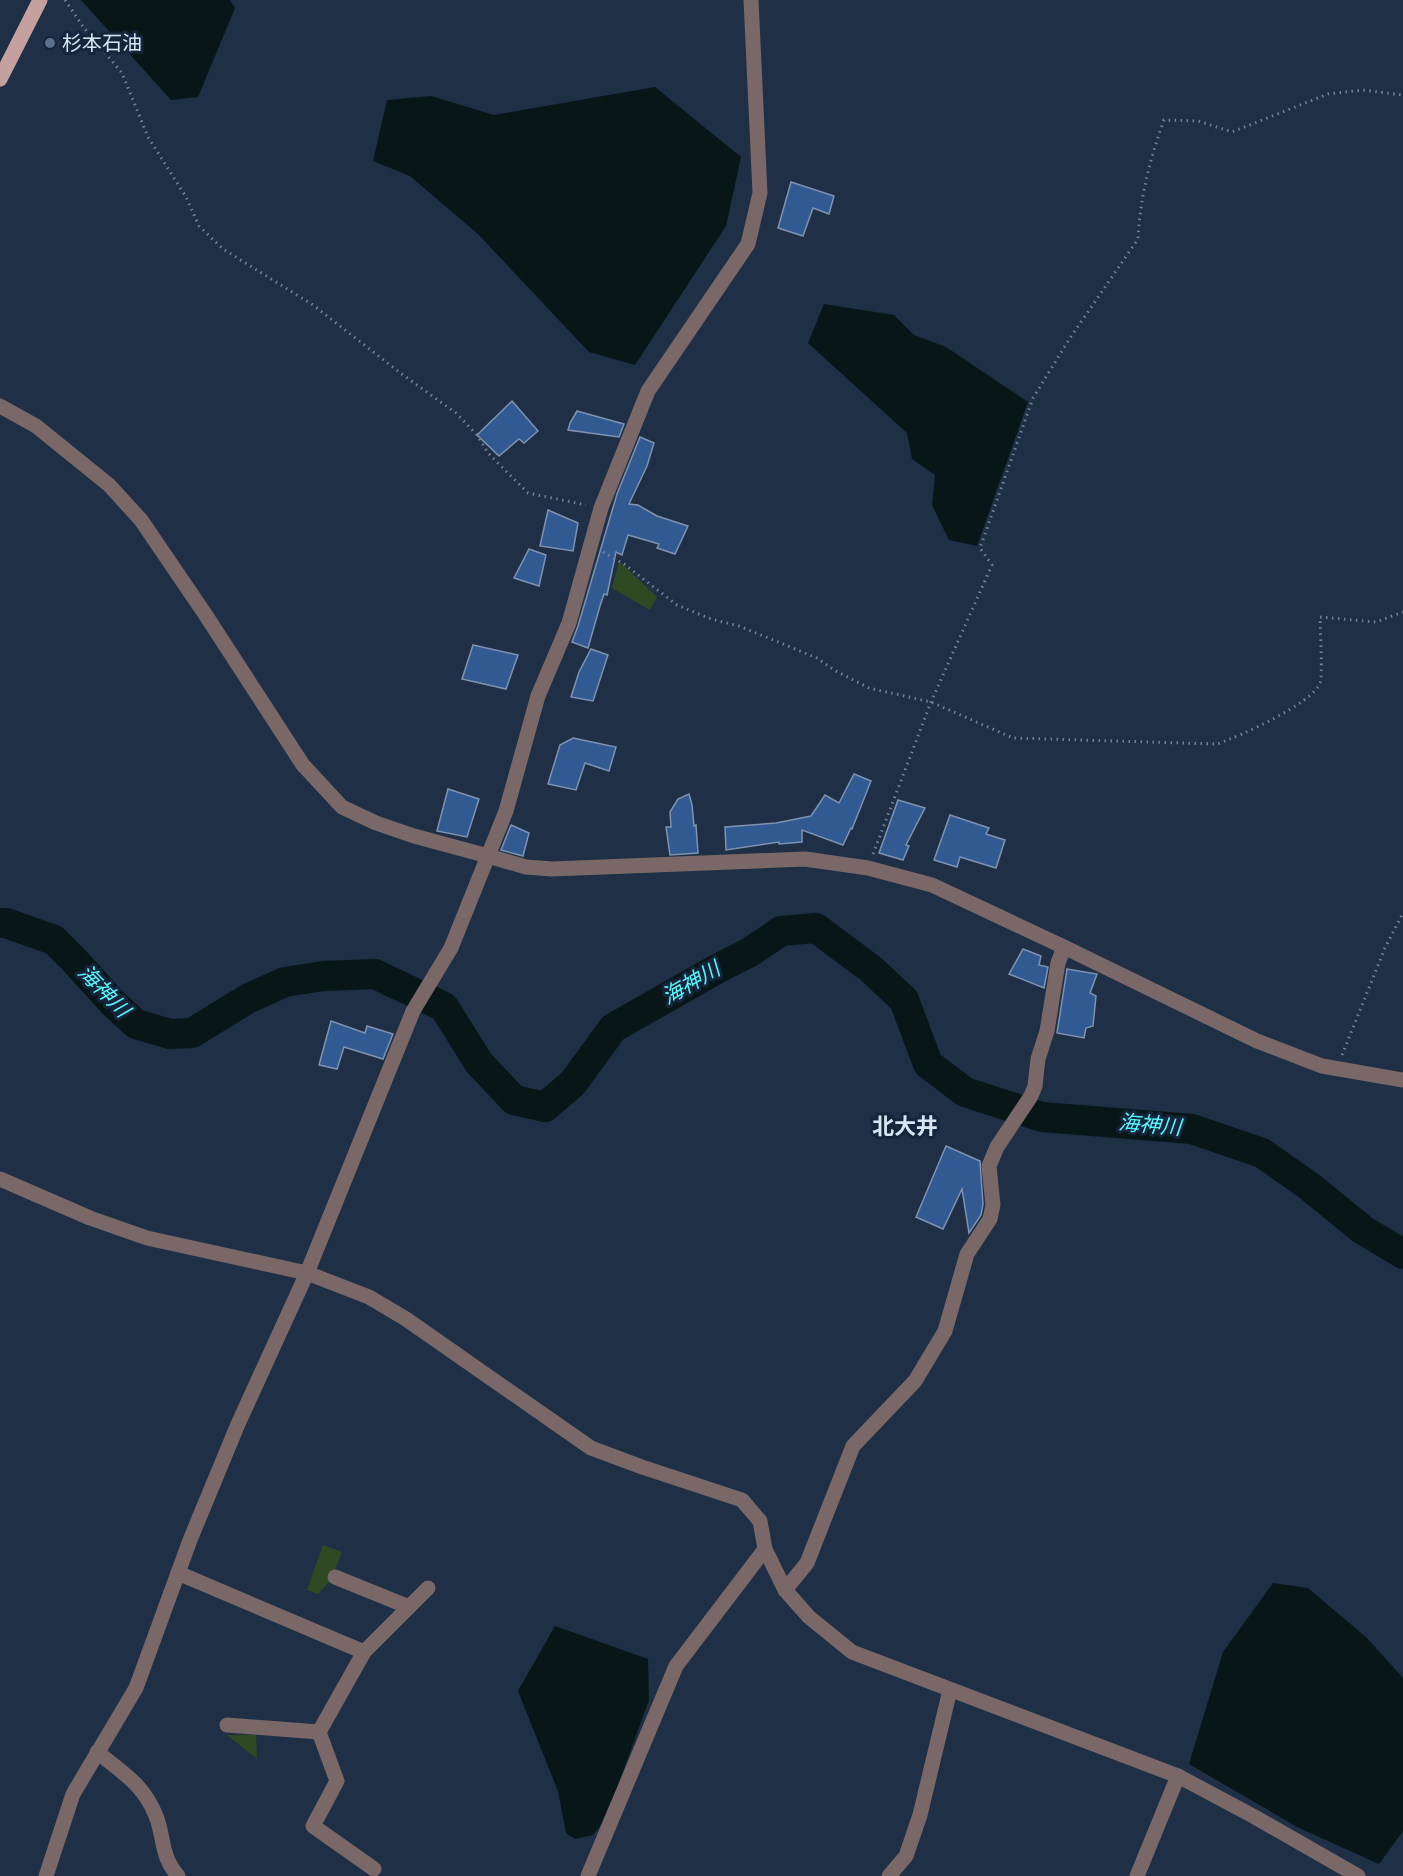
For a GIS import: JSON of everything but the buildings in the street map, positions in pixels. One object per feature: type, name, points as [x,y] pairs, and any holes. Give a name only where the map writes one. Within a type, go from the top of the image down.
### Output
[{"type":"main road","points":[[0,79],[40,0]]},
{"type":"street","points":[[46,1876],[74,1794],[136,1688],[178,1573],[237,1424],[308,1273],[413,1011],[451,948],[506,811],[538,696],[569,623],[601,508],[648,391],[748,244],[760,193],[751,0]]},
{"type":"street","points":[[0,406],[36,426],[109,485],[141,520],[303,765],[342,807],[376,823],[414,836],[526,867],[552,869],[805,859],[868,868],[932,885],[1257,1041],[1322,1066],[1403,1080]]},
{"type":"street","points":[[785,1590],[807,1563],[853,1446],[915,1381],[945,1331],[967,1254],[990,1219],[993,1205],[989,1166],[997,1147],[1031,1096],[1035,1086],[1038,1059],[1047,1031],[1058,963],[1064,947]]},
{"type":"street","points":[[0,1179],[90,1218],[147,1238],[308,1273],[369,1297],[406,1319],[591,1448],[742,1500],[760,1521],[765,1549],[785,1590],[809,1617],[852,1652],[1178,1776],[1358,1876]]},
{"type":"street","points":[[588,1876],[676,1666],[765,1549]]},
{"type":"street","points":[[178,1573],[364,1652]]},
{"type":"street","points":[[335,1577],[409,1607]]},
{"type":"street","points":[[374,1869],[313,1826],[337,1781],[319,1732],[364,1652],[428,1588]]},
{"type":"street","points":[[889,1876],[906,1856],[920,1815],[950,1690]]},
{"type":"street","points":[[227,1725],[319,1732]]},
{"type":"street","points":[[97,1752],[139,1785],[156,1816],[168,1864],[178,1876]]},
{"type":"street","points":[[1137,1876],[1178,1776]]},
{"type":"path","points":[[65,0],[84,28],[122,73],[148,137],[186,197],[198,226],[214,242],[313,304],[399,372],[456,413],[477,435],[488,453],[528,493],[601,508]]},
{"type":"path","points":[[868,868],[931,702],[992,566],[980,548],[1033,398],[1070,338],[1138,239],[1150,156],[1164,120],[1198,121],[1232,132],[1293,110],[1328,94],[1363,90],[1403,95]]},
{"type":"path","points":[[591,545],[624,564],[677,605],[711,619],[738,626],[817,658],[834,670],[869,688],[931,702],[1013,738],[1217,744],[1238,737],[1307,699],[1321,682],[1320,617],[1376,622],[1403,612]]},
{"type":"path","points":[[1337,1069],[1385,948],[1403,913]]},
{"type":"green space","points":[[619,561],[657,597],[650,610],[612,588]]},
{"type":"green space","points":[[323,1545],[342,1552],[331,1580],[318,1594],[307,1590]]},
{"type":"green space","points":[[227,1735],[256,1735],[257,1759]]},
{"type":"shaded area","points":[[81,0],[230,0],[235,8],[198,97],[171,100]]},
{"type":"shaded area","points":[[655,87],[741,157],[726,226],[635,365],[589,352],[478,234],[410,176],[373,161],[387,100],[431,96],[494,115]]},
{"type":"shaded area","points":[[824,304],[894,315],[914,335],[946,347],[1028,402],[977,546],[949,540],[932,505],[935,475],[912,459],[907,433],[808,343]]},
{"type":"shaded area","points":[[1273,1583],[1308,1588],[1367,1638],[1403,1678],[1403,1831],[1379,1864],[1299,1828],[1189,1764],[1223,1652]]},
{"type":"shaded area","points":[[555,1626],[648,1659],[649,1700],[617,1788],[600,1826],[593,1835],[575,1839],[566,1833],[558,1791],[518,1691]]},
{"type":"waterway","name":"海神川","points":[[0,923],[6,923],[54,940],[136,1024],[170,1034],[192,1033],[249,998],[285,982],[323,976],[375,974],[444,1007],[479,1063],[514,1100],[545,1107],[573,1083],[613,1028],[750,952],[781,931],[816,928],[871,969],[904,1000],[928,1064],[965,1092],[1042,1117],[1192,1129],[1262,1153],[1309,1186],[1363,1230],[1403,1254]]},
{"type":"place","name":"杉本石油","points":[[50,43]]},
{"type":"district","name":"北大井","points":[[905,1126]]}]
